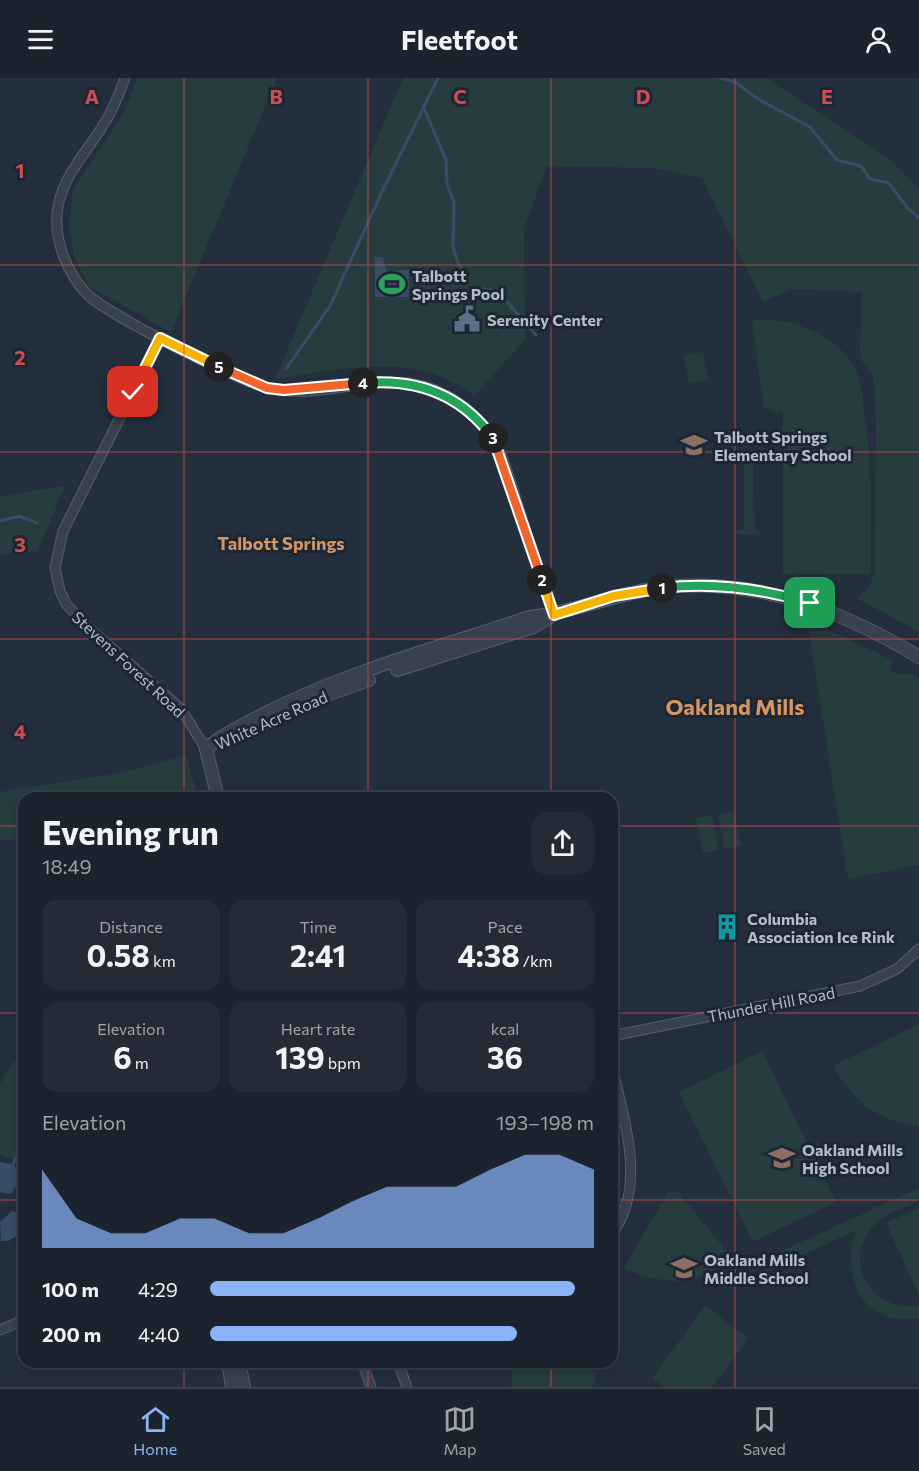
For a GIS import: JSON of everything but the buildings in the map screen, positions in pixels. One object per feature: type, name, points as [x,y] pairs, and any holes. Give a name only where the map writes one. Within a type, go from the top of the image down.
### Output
[{"type":"street","points":[[125,78],[103,126],[76,163],[64,186],[57,216],[58,239],[68,267],[86,294],[97,304],[160,338],[267,388],[301,391],[394,381],[419,385],[453,398],[471,412],[493,438],[554,615]]},
{"type":"street","name":"Stevens Forest Road","points":[[160,338],[63,531],[55,568],[60,591],[70,609],[181,709],[206,748],[217,792]]},
{"type":"street","name":"White Acre Road","points":[[206,748],[222,745],[312,700],[533,627],[554,615],[614,596],[649,590],[694,586],[742,588],[784,595],[852,620],[919,657]]},
{"type":"street","name":"Thunder Hill Road","points":[[618,1035],[860,986],[897,969],[919,949]]},
{"type":"street","points":[[618,1100],[632,1181],[625,1210],[618,1223]]},
{"type":"street","points":[[0,1330],[18,1322]]},
{"type":"street","points":[[229,1368],[232,1387]]},
{"type":"street","points":[[241,1368],[244,1387]]},
{"type":"street","points":[[364,1368],[371,1387]]},
{"type":"street","points":[[400,1368],[407,1387]]},
{"type":"green space","points":[[138,78],[277,78],[171,332],[90,287],[74,257],[69,224],[73,190],[123,114]]},
{"type":"green space","points":[[403,78],[766,78],[893,162],[919,189],[919,632],[856,598],[868,588],[874,575],[876,425],[873,376],[861,360],[862,292],[793,289],[763,302],[702,178],[654,168],[547,166],[524,229],[525,340],[474,396],[452,382],[428,373],[403,368],[378,366],[352,368],[275,379]]},
{"type":"green space","points":[[752,320],[782,321],[813,331],[840,349],[850,360],[857,373],[862,391],[869,450],[871,574],[783,574],[783,411],[773,412],[763,406]]},
{"type":"green space","points":[[703,352],[708,380],[689,383],[684,355]]},
{"type":"green space","points":[[738,450],[762,451],[760,456],[753,457],[754,529],[761,531],[760,535],[736,534],[737,530],[744,529],[744,457],[735,455]]},
{"type":"green space","points":[[65,486],[38,551],[0,555],[0,496]]},
{"type":"green space","points":[[807,620],[892,660],[890,669],[900,675],[912,674],[919,679],[919,865],[848,879]]},
{"type":"green space","points":[[186,755],[196,792],[18,792],[18,839],[0,841],[0,794],[4,791],[121,773]]},
{"type":"green space","points":[[734,811],[741,846],[724,849],[718,814]]},
{"type":"green space","points":[[712,815],[719,850],[703,853],[696,818]]},
{"type":"green space","points":[[919,1024],[919,1126],[914,1126],[888,1118],[866,1106],[849,1089],[833,1066]]},
{"type":"green space","points":[[762,1051],[836,1202],[753,1242],[679,1092]]},
{"type":"green space","points":[[18,1056],[18,1161],[0,1155],[0,1084]]},
{"type":"green space","points":[[919,1188],[919,1200],[878,1222],[868,1233],[861,1247],[860,1261],[863,1274],[879,1296],[891,1303],[919,1306],[919,1318],[899,1319],[883,1315],[870,1307],[860,1296],[851,1266],[855,1231],[767,1271],[762,1260]]},
{"type":"green space","points":[[668,1192],[678,1192],[733,1259],[706,1275],[680,1281],[653,1278],[624,1268]]},
{"type":"green space","points":[[919,1208],[919,1295],[886,1223]]},
{"type":"green space","points":[[705,1306],[749,1338],[712,1387],[664,1387],[652,1378]]},
{"type":"green space","points":[[513,1368],[594,1368],[597,1375],[593,1386],[590,1387],[511,1387]]},
{"type":"water","name":"Talbott Springs Pool","points":[[375,257],[383,257],[386,271],[409,270],[409,297],[375,297]]},
{"type":"water","points":[[0,1162],[11,1164],[17,1169],[18,1184],[11,1194],[0,1192]]},
{"type":"water","points":[[12,1211],[18,1213],[18,1235],[8,1241],[1,1241],[0,1222]]},
{"type":"waterway","points":[[286,369],[330,306],[381,194],[438,78]]},
{"type":"waterway","points":[[720,78],[735,82],[758,99],[810,127],[837,160],[861,166],[870,179],[889,183],[907,207],[919,218]]},
{"type":"waterway","points":[[423,106],[446,160],[447,185],[454,202],[453,247],[458,263],[468,277]]},
{"type":"waterway","points":[[484,289],[498,292],[536,335]]},
{"type":"waterway","points":[[0,521],[19,516],[37,523]]},
{"type":"waterway","points":[[11,1169],[18,1153]]},
{"type":"place","name":"Talbott Springs Pool","points":[[392,284]]},
{"type":"place","name":"Serenity Center","points":[[467,319]]},
{"type":"place","name":"Talbott Springs Elementary School","points":[[694,445]]},
{"type":"place","name":"Columbia Association Ice Rink","points":[[727,927]]},
{"type":"place","name":"Oakland Mills High School","points":[[782,1158]]},
{"type":"place","name":"Oakland Mills Middle School","points":[[684,1268]]},
{"type":"district","name":"Talbott Springs","points":[[281,543]]},
{"type":"district","name":"Oakland Mills","points":[[735,706]]},
{"type":"route","points":[[133,392],[160,338],[267,388],[301,391],[379,381],[419,385],[453,398],[471,412],[493,438],[502,458],[554,615],[614,596],[694,586],[742,588],[784,595],[810,603]]}]
